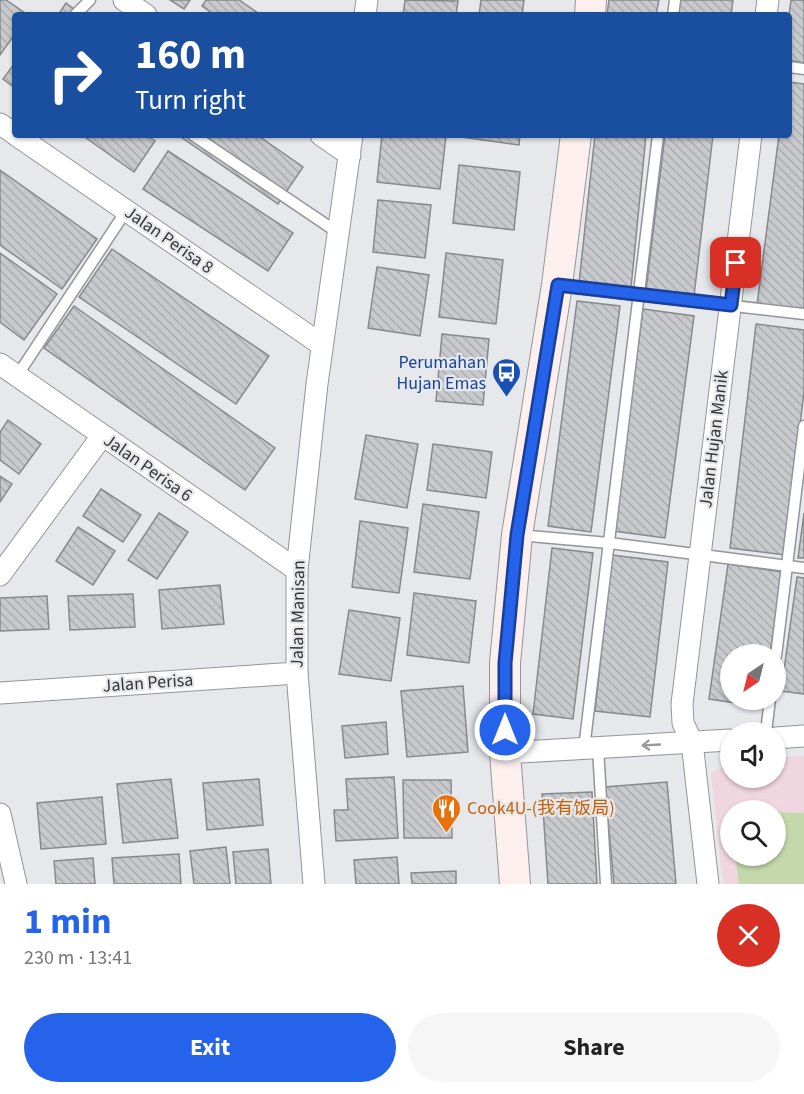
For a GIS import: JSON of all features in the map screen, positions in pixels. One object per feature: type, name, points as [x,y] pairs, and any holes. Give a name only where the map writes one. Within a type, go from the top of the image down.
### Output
[{"type":"street","points":[[124,0],[142,12]]},
{"type":"street","name":"Jalan Perisa 8","points":[[20,138],[322,345]]},
{"type":"street","points":[[330,138],[351,145]]},
{"type":"street","points":[[515,884],[505,753],[505,663],[517,535],[558,285],[576,138]]},
{"type":"street","name":"Jalan Hujan Manik","points":[[708,884],[692,742],[683,723],[682,704],[751,138]]},
{"type":"street","name":"Jalan Manisan","points":[[314,884],[297,673],[297,570],[322,345],[351,145]]},
{"type":"street","name":"Jalan Perisa 6","points":[[0,364],[297,570]]},
{"type":"street","points":[[0,575],[102,436]]},
{"type":"street","name":"Jalan Perisa","points":[[0,693],[297,673]]},
{"type":"street","points":[[786,737],[804,736]]},
{"type":"street","points":[[505,753],[720,741]]},
{"type":"street","points":[[0,814],[16,884]]},
{"type":"lane","points":[[78,12],[90,0]]},
{"type":"lane","points":[[197,138],[337,232]]},
{"type":"lane","points":[[606,884],[591,748],[609,543],[658,138]]},
{"type":"lane","points":[[17,376],[126,210]]},
{"type":"lane","points":[[558,285],[804,314]]},
{"type":"lane","points":[[777,644],[804,426]]},
{"type":"lane","points":[[517,535],[609,543],[804,567]]},
{"type":"shaded area","points":[[804,756],[804,884],[723,884],[721,866],[786,866],[786,800],[720,800],[720,856],[711,774],[720,768],[720,788],[786,788],[786,757]]},
{"type":"green space","points":[[786,812],[804,813],[804,884],[739,884],[737,866],[786,866]]},
{"type":"building","points":[[0,0],[6,0],[24,12],[12,12],[12,38],[0,55]]},
{"type":"building","points":[[170,0],[190,0],[184,9]]},
{"type":"building","points":[[206,0],[239,0],[257,12],[211,12],[202,6]]},
{"type":"building","points":[[405,0],[458,1],[456,12],[403,12]]},
{"type":"building","points":[[481,0],[524,0],[522,12],[479,12]]},
{"type":"building","points":[[609,0],[659,0],[657,12],[607,12]]},
{"type":"building","points":[[680,0],[733,0],[731,12],[678,12]]},
{"type":"building","points":[[791,0],[804,0],[804,63],[792,61],[792,12],[789,12]]},
{"type":"building","points":[[66,3],[78,12],[60,12]]},
{"type":"building","points":[[12,67],[12,86],[3,79]]},
{"type":"building","points":[[792,82],[804,84],[804,311],[757,305],[779,138],[792,138]]},
{"type":"building","points":[[86,138],[150,138],[155,141],[134,172]]},
{"type":"building","points":[[182,138],[261,138],[303,167],[278,204]]},
{"type":"building","points":[[382,138],[446,138],[440,189],[377,182]]},
{"type":"building","points":[[469,138],[520,138],[519,145]]},
{"type":"building","points":[[595,138],[646,138],[631,288],[579,283]]},
{"type":"building","points":[[665,138],[713,138],[694,296],[646,290]]},
{"type":"building","points":[[168,151],[293,233],[268,271],[143,189]]},
{"type":"building","points":[[459,165],[520,172],[514,230],[453,223]]},
{"type":"building","points":[[0,170],[97,239],[62,289],[0,245]]},
{"type":"building","points":[[378,200],[431,205],[425,258],[373,252]]},
{"type":"building","points":[[112,249],[269,356],[236,404],[79,297]]},
{"type":"building","points":[[0,253],[57,294],[24,340],[0,322]]},
{"type":"building","points":[[446,253],[503,260],[496,324],[439,317]]},
{"type":"building","points":[[377,267],[429,275],[420,336],[368,328]]},
{"type":"building","points":[[577,301],[620,306],[591,532],[548,526]]},
{"type":"building","points":[[74,306],[275,448],[245,490],[44,348]]},
{"type":"building","points":[[643,309],[694,316],[665,538],[614,531]]},
{"type":"building","points":[[756,324],[804,330],[804,391],[785,555],[730,548]]},
{"type":"building","points":[[442,334],[489,339],[483,405],[436,401]]},
{"type":"building","points":[[8,420],[41,444],[19,474],[0,460],[0,432]]},
{"type":"building","points":[[366,435],[418,444],[407,508],[355,499]]},
{"type":"building","points":[[433,444],[492,452],[486,498],[427,490]]},
{"type":"building","points":[[0,476],[12,484],[0,502]]},
{"type":"building","points":[[101,489],[141,515],[123,542],[83,516]]},
{"type":"building","points":[[423,504],[479,512],[470,579],[414,572]]},
{"type":"building","points":[[159,513],[188,532],[157,579],[128,560]]},
{"type":"building","points":[[804,513],[804,558],[798,558]]},
{"type":"building","points":[[360,521],[408,528],[399,593],[352,587]]},
{"type":"building","points":[[78,527],[115,551],[93,585],[56,561]]},
{"type":"building","points":[[552,548],[593,553],[573,719],[533,714]]},
{"type":"building","points":[[612,555],[668,562],[650,717],[595,711]]},
{"type":"building","points":[[728,564],[782,572],[771,644],[720,644],[720,701],[709,699]]},
{"type":"building","points":[[797,577],[804,578],[804,694],[786,692],[786,655]]},
{"type":"building","points":[[220,585],[224,624],[162,629],[159,590]]},
{"type":"building","points":[[414,593],[476,601],[469,663],[407,655]]},
{"type":"building","points":[[133,594],[135,627],[70,630],[68,596]]},
{"type":"building","points":[[47,596],[49,629],[0,631],[0,598]]},
{"type":"building","points":[[349,610],[400,618],[391,681],[339,674]]},
{"type":"building","points":[[463,686],[468,752],[407,757],[401,691]]},
{"type":"building","points":[[386,722],[388,754],[345,758],[342,726]]},
{"type":"building","points":[[394,777],[398,838],[336,841],[334,810],[348,810],[346,779]]},
{"type":"building","points":[[171,779],[178,838],[123,843],[117,784]]},
{"type":"building","points":[[259,779],[263,825],[207,830],[203,783]]},
{"type":"building","points":[[403,780],[451,780],[452,838],[404,838]]},
{"type":"building","points":[[667,782],[676,884],[614,884],[605,787]]},
{"type":"building","points":[[592,792],[597,884],[548,884],[542,794]]},
{"type":"building","points":[[102,797],[106,844],[41,849],[37,803]]},
{"type":"building","points":[[226,847],[230,884],[194,884],[190,851]]},
{"type":"building","points":[[268,849],[271,884],[236,884],[233,852]]},
{"type":"building","points":[[179,854],[181,884],[114,884],[112,858]]},
{"type":"building","points":[[397,857],[399,884],[356,884],[354,860]]},
{"type":"building","points":[[93,858],[95,884],[56,884],[54,861]]},
{"type":"building","points":[[456,871],[456,884],[412,884],[411,873]]},
{"type":"place","name":"Perumahan Hujan Emas","points":[[507,398]]},
{"type":"place","name":"Cook4U-(我有饭局)","points":[[446,834]]},
{"type":"route","points":[[505,730],[505,663],[517,535],[558,285],[731,305],[736,263]]}]
